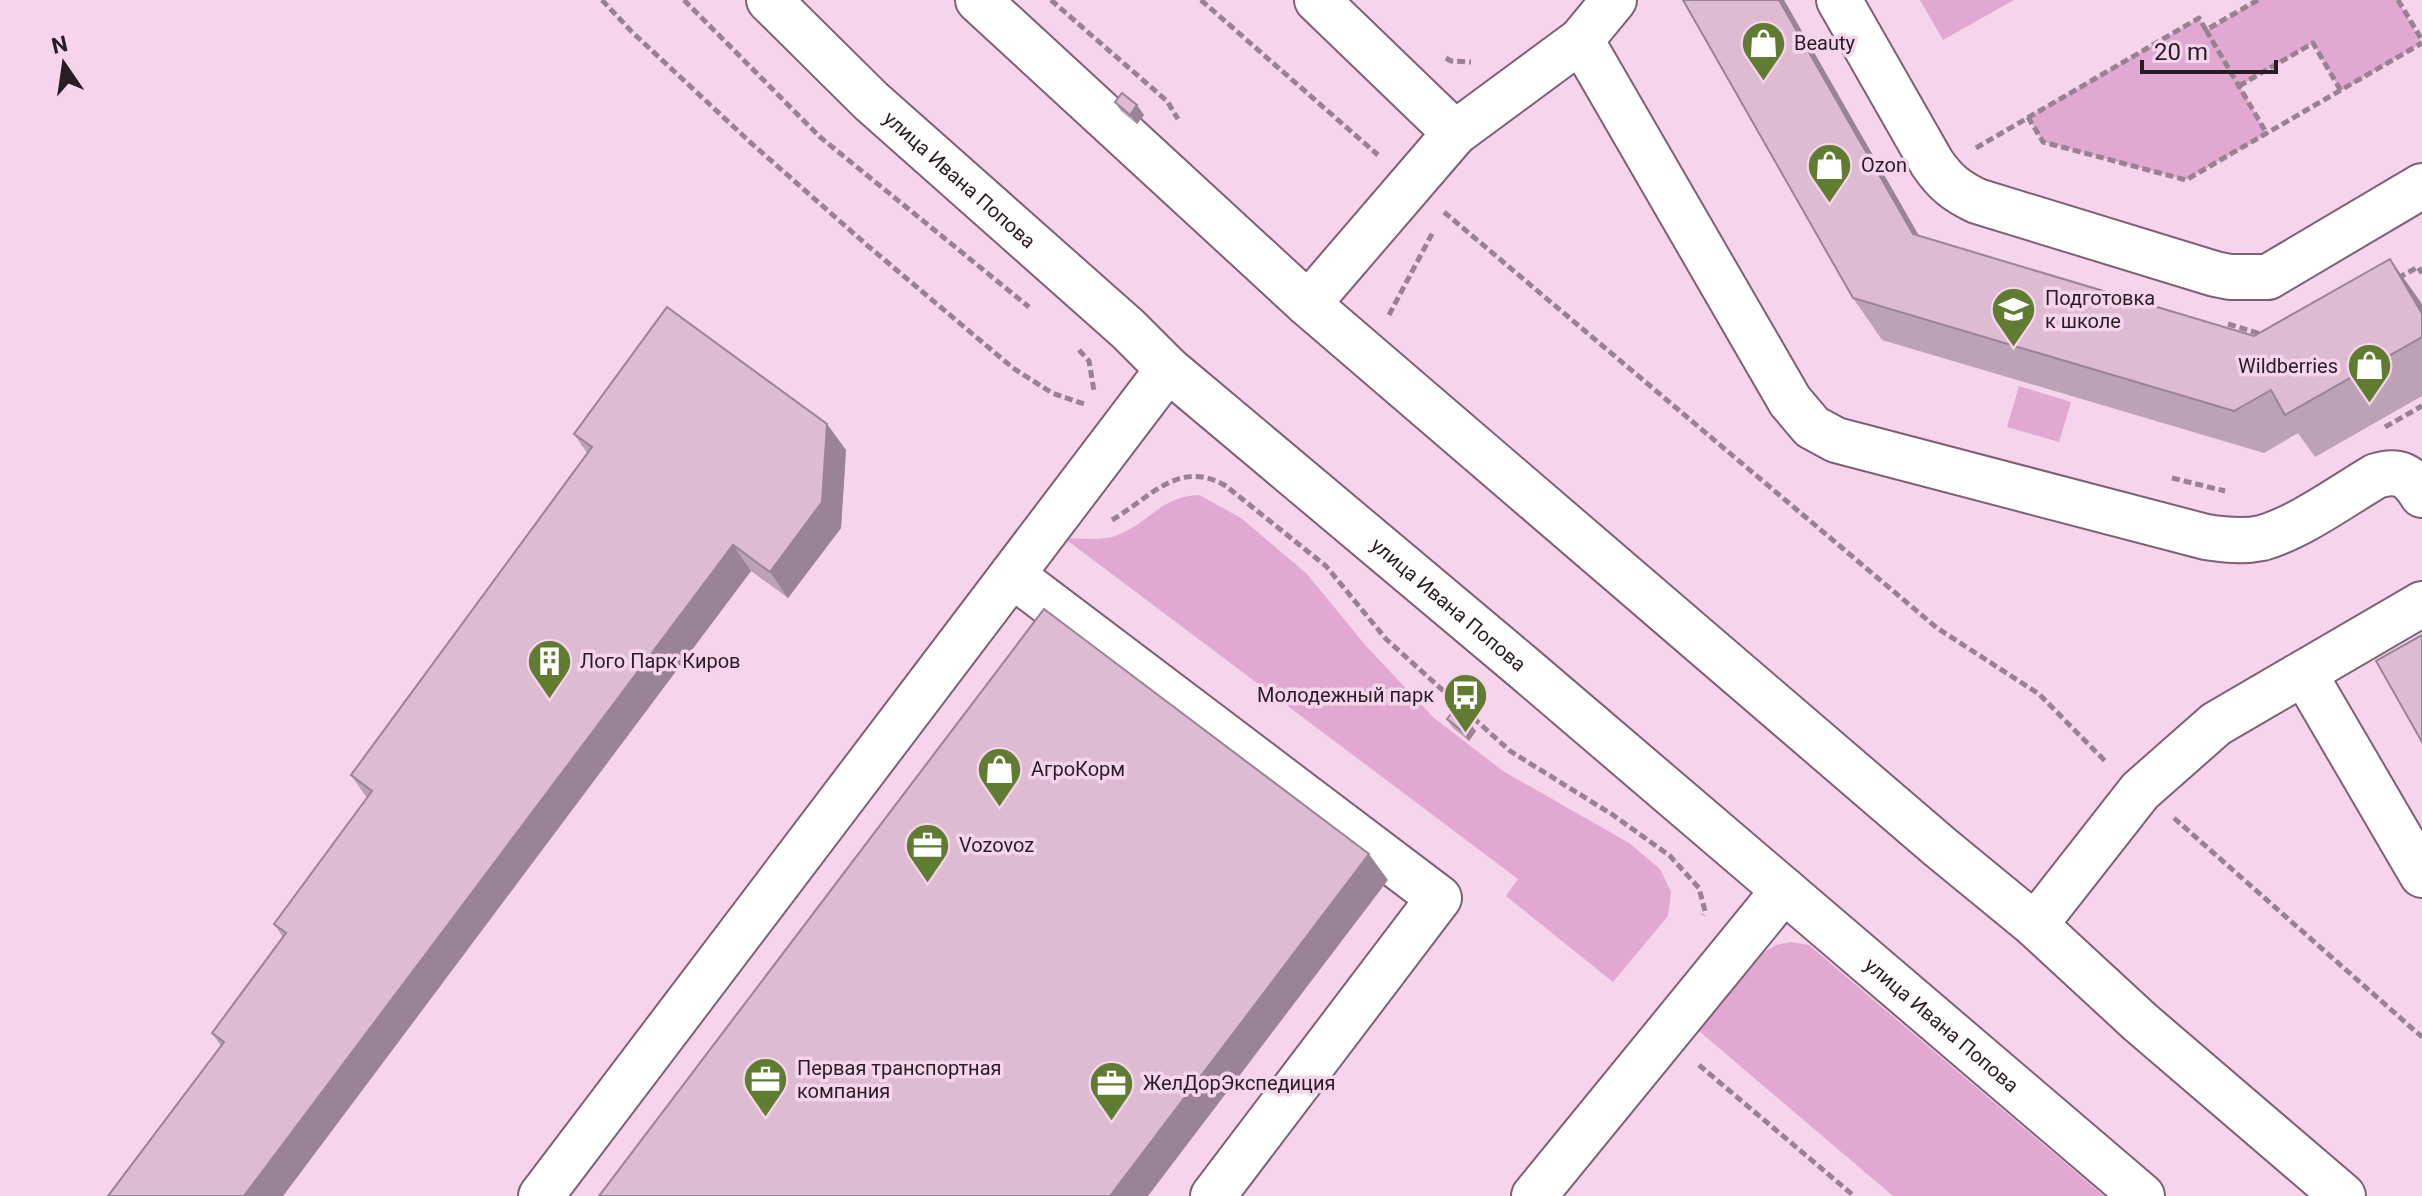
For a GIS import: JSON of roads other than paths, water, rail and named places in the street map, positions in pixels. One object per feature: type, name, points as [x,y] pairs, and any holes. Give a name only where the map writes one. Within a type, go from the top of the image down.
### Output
[{"type":"main road","name":"улица Ивана Попова","points":[[769,0],[871,101],[1128,329],[1168,369],[2142,1196]]},
{"type":"main road","points":[[978,0],[1308,304],[2035,925],[2140,1022],[2343,1196]]},
{"type":"main road","points":[[1317,0],[1455,133]]},
{"type":"main road","points":[[1308,304],[1455,133],[1581,40],[1614,0]]},
{"type":"main road","points":[[1839,0],[1937,170],[1957,191],[1977,201],[2215,274],[2250,278],[2268,277],[2422,186]]},
{"type":"main road","points":[[1581,40],[1790,401],[1812,427],[1836,440],[2206,537],[2232,541],[2260,538],[2284,530],[2376,476],[2392,471],[2408,476],[2422,495]]},
{"type":"main road","points":[[541,1196],[1168,369]]},
{"type":"main road","points":[[1012,575],[1439,898],[1213,1196]]},
{"type":"main road","points":[[2035,925],[2140,791],[2216,724],[2422,604]]},
{"type":"main road","points":[[2304,673],[2422,875]]},
{"type":"main road","points":[[1534,1196],[1784,890]]},
{"type":"place","name":"Beauty","points":[[1763,82]]},
{"type":"place","name":"Ozon","points":[[1830,204]]},
{"type":"place","name":"Подготовка к школе","points":[[2014,348]]},
{"type":"place","name":"Wildberries","points":[[2369,405]]},
{"type":"place","name":"Лого Парк Киров","points":[[549,700]]},
{"type":"place","name":"Молодежный парк","points":[[1465,734]]},
{"type":"place","name":"АгроКорм","points":[[1000,808]]},
{"type":"place","name":"Vozovoz","points":[[928,884]]},
{"type":"place","name":"Первая транспортная компания","points":[[766,1118]]},
{"type":"place","name":"ЖелДорЭкспедиция","points":[[1112,1122]]}]
